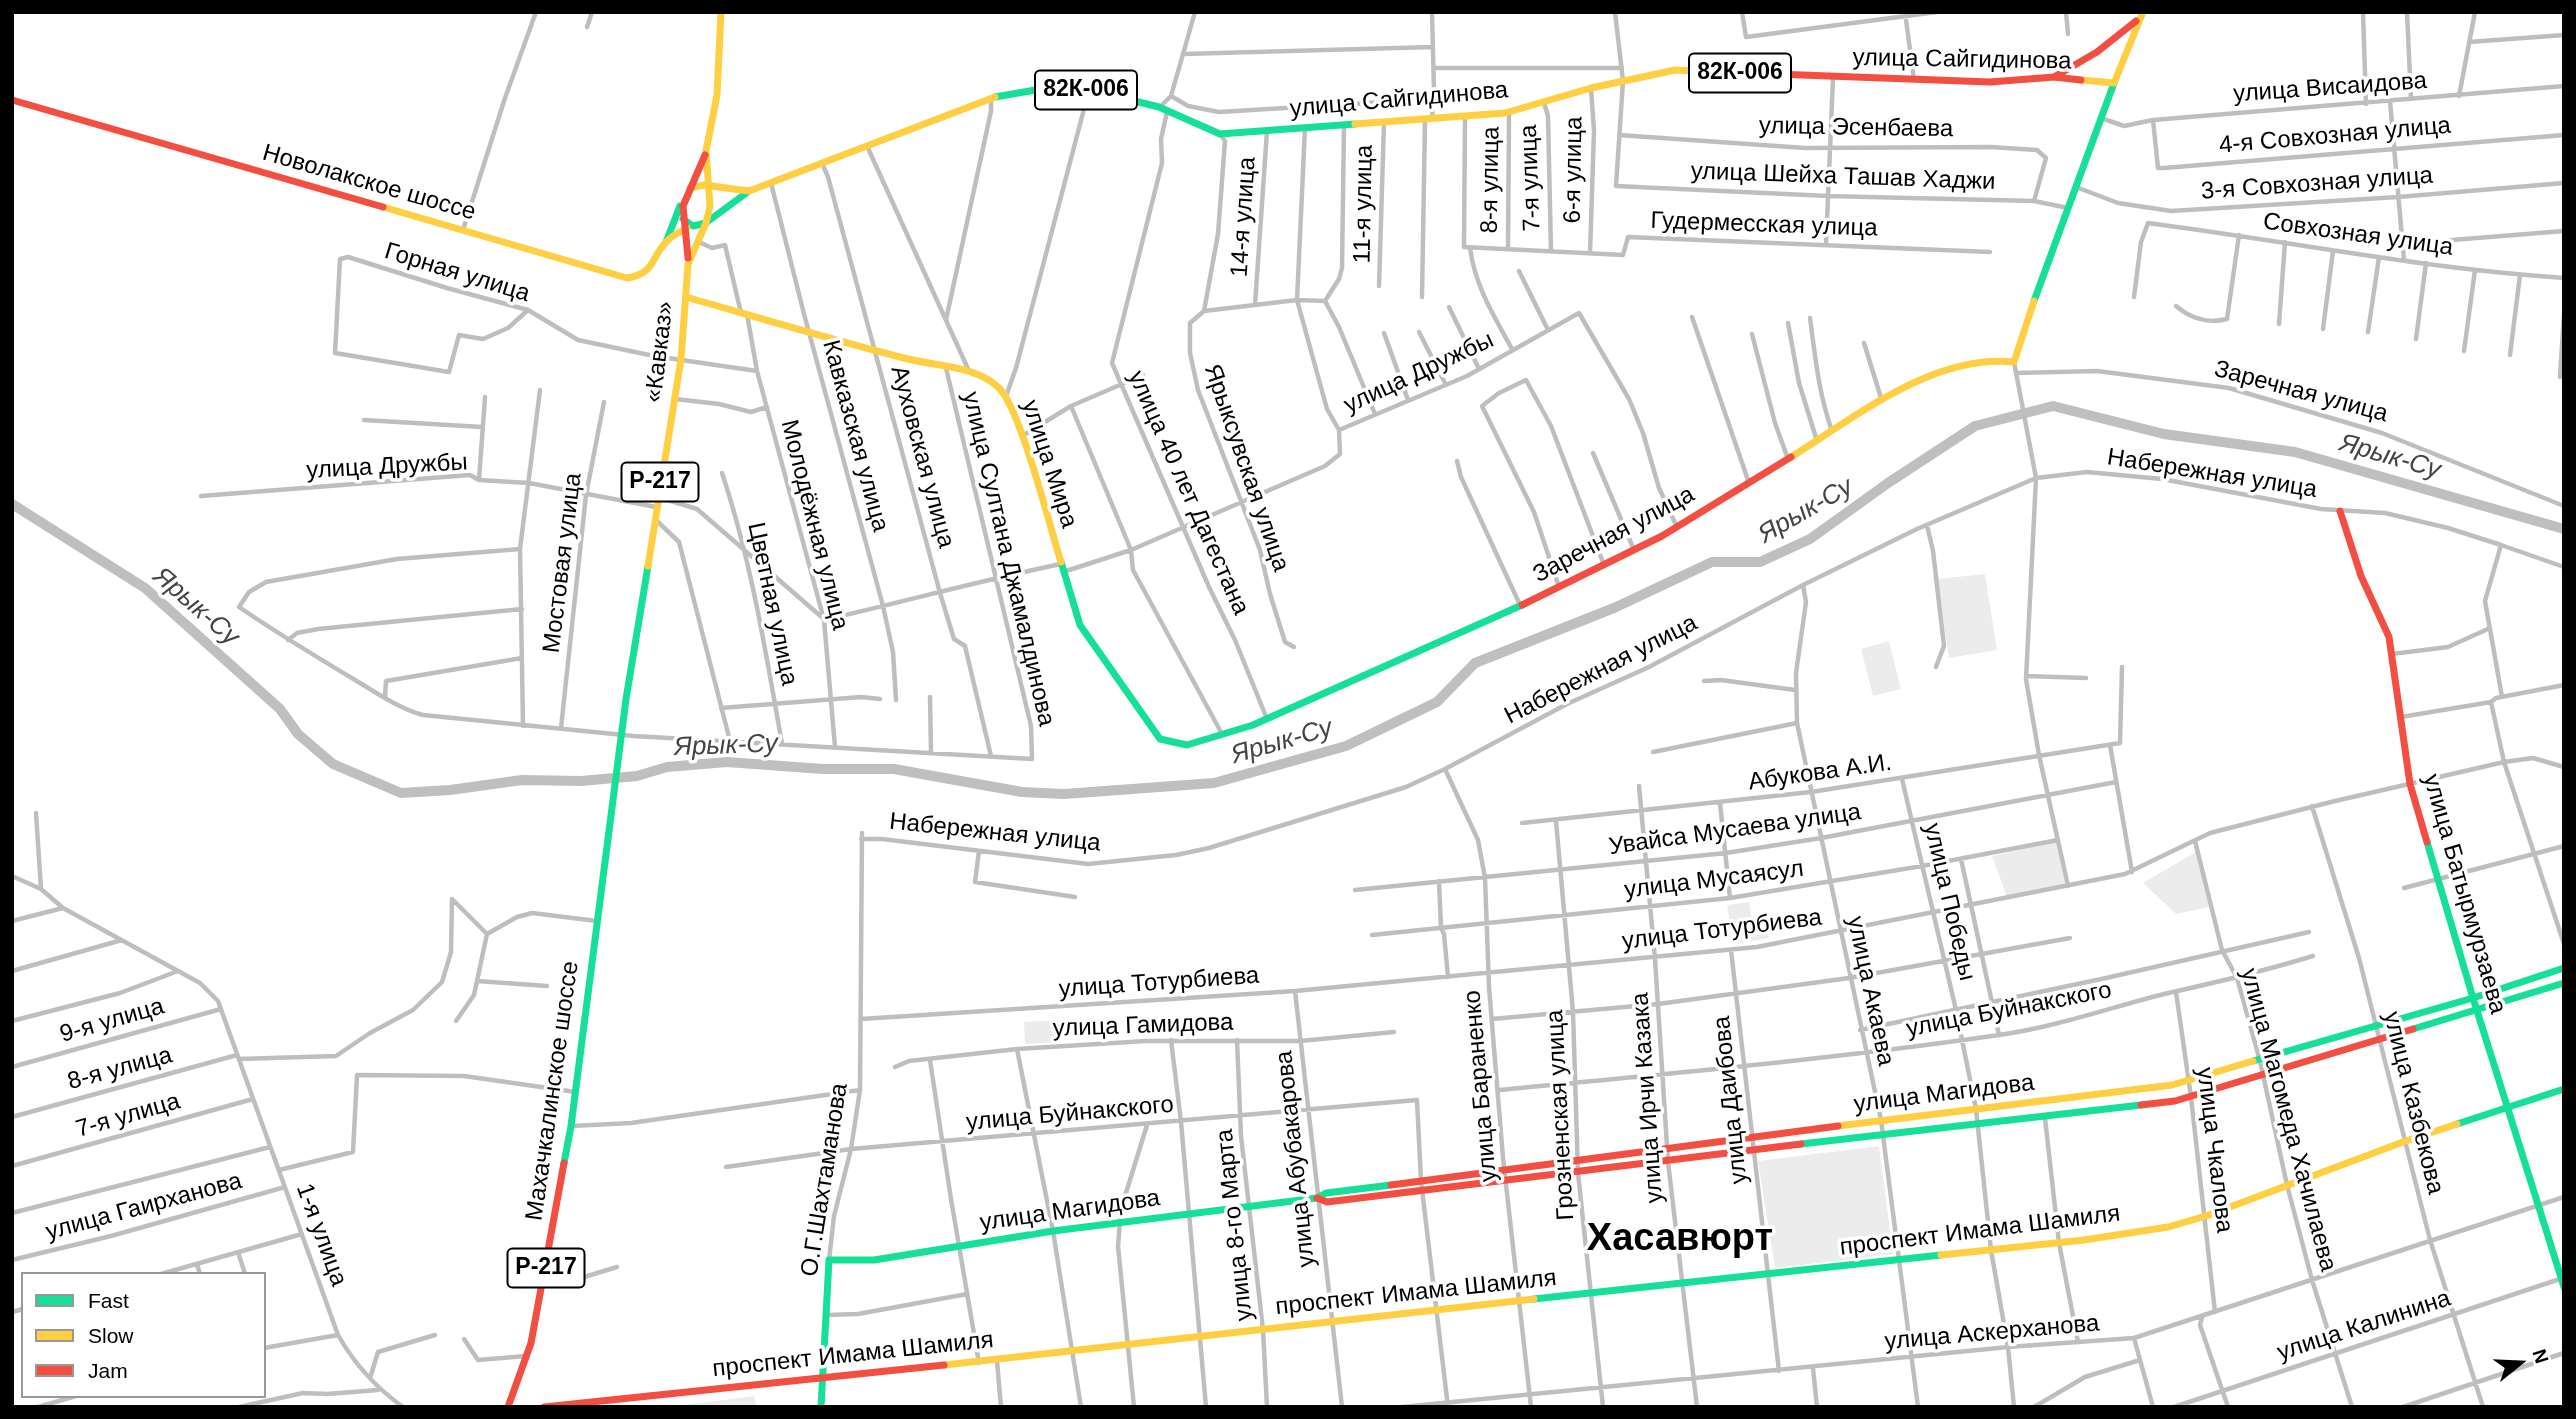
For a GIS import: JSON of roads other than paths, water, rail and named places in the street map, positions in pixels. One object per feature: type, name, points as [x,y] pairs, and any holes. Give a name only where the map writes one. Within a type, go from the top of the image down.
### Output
[{"type":"main road","name":"«Кавказ»","points":[[605,859],[626,699],[681,359],[688,264],[706,223],[710,206],[706,151],[717,95],[722,12]]},
{"type":"main road","name":"82К-006","points":[[2054,77],[2114,42],[2141,15]]},
{"type":"main road","points":[[2014,362],[2068,208],[2141,15]]},
{"type":"main road","name":"улица Сайгидинова","points":[[749,191],[991,98],[1047,89],[1089,90],[1159,107],[1220,134],[1465,117],[1509,111],[1591,88],[1675,70],[1914,81],[1990,82],[2054,77],[2114,83]]},
{"type":"main road","name":"Новолакское шоссе","points":[[12,100],[627,278],[638,277],[653,266],[666,242],[694,226]]},
{"type":"main road","name":"Р-217","points":[[666,242],[706,151]]},
{"type":"main road","points":[[688,191],[699,184],[709,186]]},
{"type":"main road","name":"82К-006","points":[[709,186],[737,192],[749,191]]},
{"type":"main road","name":"Р-217","points":[[688,191],[682,206],[688,264]]},
{"type":"main road","points":[[683,218],[686,223],[694,226],[706,223],[749,191]]},
{"type":"main road","name":"улица Мира","points":[[686,297],[990,379],[1006,396],[1022,436],[1080,625],[1160,739],[1187,745]]},
{"type":"main road","name":"Заречная улица","points":[[1187,745],[1267,719],[1604,565],[1677,527],[1905,387],[1956,365],[1993,360],[2014,362]]},
{"type":"main road","name":"улица Батырмурзаева","points":[[2340,511],[2361,576],[2389,637],[2410,784],[2436,878],[2563,1281]]},
{"type":"main road","name":"Махачкалинское шоссе","points":[[508,1407],[527,1356],[545,1277],[576,1092],[605,859]]},
{"type":"main road","name":"улица Магидова","points":[[829,1260],[874,1259],[1053,1231],[1317,1198],[1326,1193],[2189,1082],[2473,998],[2564,968]]},
{"type":"main road","name":"улица Магидова","points":[[1317,1198],[1327,1202],[1422,1192],[1883,1135],[2045,1118],[2191,1097],[2564,983]]},
{"type":"main road","name":"проспект Имама Шамиля","points":[[544,1407],[979,1363],[1436,1309],[2059,1243],[2168,1227],[2206,1216],[2403,1142],[2564,1089]]},
{"type":"main road","name":"О.Г.Шахтаманова","points":[[821,1407],[829,1260]]},
{"type":"street","points":[[463,230],[536,12]]},
{"type":"street","points":[[587,27],[592,12]]},
{"type":"street","points":[[1159,107],[1171,96],[1195,12]]},
{"type":"street","points":[[1422,296],[1428,119],[1434,99],[1432,12]]},
{"type":"street","points":[[1615,12],[1623,81],[1619,135]]},
{"type":"street","points":[[1742,12],[1746,37],[1905,14],[1937,12]]},
{"type":"street","points":[[2066,12],[2068,34]]},
{"type":"street","points":[[2363,12],[2366,104]]},
{"type":"street","points":[[2407,12],[2411,99]]},
{"type":"street","points":[[2459,96],[2475,12]]},
{"type":"street","points":[[1905,14],[1914,81]]},
{"type":"street","points":[[2469,42],[2564,35]]},
{"type":"street","points":[[1183,54],[1433,47]]},
{"type":"street","points":[[1434,68],[1622,68]]},
{"type":"street","points":[[1826,245],[1833,78]]},
{"type":"street","name":"улица Висаидова","points":[[2101,118],[2124,126],[2154,120],[2564,86]]},
{"type":"street","name":"6-я улица","points":[[1590,253],[1594,131],[1591,88]]},
{"type":"street","points":[[1006,396],[1016,368],[1089,90]]},
{"type":"street","points":[[1171,96],[1188,106],[1219,112],[1434,99]]},
{"type":"street","points":[[945,321],[991,111],[991,98]]},
{"type":"street","points":[[2390,102],[2404,260]]},
{"type":"street","name":"7-я улица","points":[[1544,103],[1548,116],[1551,251]]},
{"type":"street","name":"8-я улица","points":[[1508,248],[1509,111]]},
{"type":"street","name":"улица 40 лет Дагестана","points":[[1167,112],[1161,139],[1162,163],[1112,363],[1267,719]]},
{"type":"street","points":[[1465,117],[1467,248],[1480,290],[1512,350]]},
{"type":"street","name":"4-я Совхозная улица","points":[[2154,120],[2158,167],[2564,135]]},
{"type":"street","name":"11-я улица","points":[[1379,286],[1384,123]]},
{"type":"street","points":[[1325,301],[1339,279],[1342,268],[1344,126]]},
{"type":"street","points":[[1305,128],[1297,300],[1327,409],[1339,429]]},
{"type":"street","name":"14-я улица","points":[[1255,305],[1267,131]]},
{"type":"street","name":"Ярыксувская улица","points":[[1220,134],[1225,141],[1218,234],[1203,311],[1190,323],[1190,353],[1198,390],[1260,550],[1269,594],[1285,642],[1294,647]]},
{"type":"street","name":"улица Эсенбаева","points":[[1619,135],[1831,148],[1990,147],[2037,150],[2046,158],[2034,201]]},
{"type":"street","name":"улица Шейха Ташав Хаджи","points":[[1619,135],[1616,186],[1828,196],[2034,201],[2068,208]]},
{"type":"street","points":[[867,146],[969,372]]},
{"type":"street","name":"Ауховская улица","points":[[821,163],[828,177],[940,593],[954,639],[965,646],[991,756]]},
{"type":"street","name":"Кавказская улица","points":[[771,183],[808,331],[883,606],[893,652],[896,700]]},
{"type":"street","name":"3-я Совхозная улица","points":[[2076,187],[2119,203],[2171,211],[2398,197],[2564,183]]},
{"type":"street","name":"Совхозная улица","points":[[2134,297],[2141,242],[2148,223],[2475,270],[2564,278]]},
{"type":"street","points":[[2402,244],[2564,231]]},
{"type":"street","points":[[2176,306],[2189,317],[2218,321],[2227,319],[2239,235]]},
{"type":"street","name":"Гудермесская улица","points":[[1467,248],[1623,255],[1628,237],[1990,252]]},
{"type":"street","points":[[2279,324],[2285,242]]},
{"type":"street","name":"Молодёжная улица","points":[[701,243],[712,248],[725,245],[744,313],[766,407],[824,620],[835,747]]},
{"type":"street","points":[[2323,329],[2333,251]]},
{"type":"street","name":"Горная улица","points":[[528,310],[508,328],[483,339],[459,335],[449,372],[335,353],[340,259],[348,257],[528,310],[578,340],[654,356],[757,371]]},
{"type":"street","points":[[2368,332],[2379,257]]},
{"type":"street","points":[[2416,339],[2426,263]]},
{"type":"street","points":[[2464,352],[2475,270]]},
{"type":"street","points":[[1519,271],[1548,330]]},
{"type":"street","points":[[2510,355],[2520,275]]},
{"type":"street","points":[[1203,311],[1297,300],[1325,301]]},
{"type":"street","points":[[1325,301],[1339,327],[1374,414]]},
{"type":"street","points":[[1450,307],[1479,369]]},
{"type":"street","name":"улица Дружбы","points":[[824,620],[996,577],[1062,568],[1131,550],[1325,466],[1340,454],[1339,429],[1479,369],[1578,313],[1629,399],[1643,433],[1658,488],[1677,527]]},
{"type":"street","points":[[2560,377],[2564,314]]},
{"type":"street","points":[[1692,317],[1749,483]]},
{"type":"street","points":[[1810,318],[1816,367],[1826,416],[1832,431]]},
{"type":"street","points":[[1788,323],[1799,383],[1817,441]]},
{"type":"street","points":[[1419,332],[1446,385]]},
{"type":"street","points":[[1384,333],[1408,400]]},
{"type":"street","points":[[1752,334],[1774,423],[1788,459]]},
{"type":"street","points":[[1864,343],[1882,401]]},
{"type":"street","points":[[2014,362],[2036,478],[2026,676],[2039,755],[2068,886]]},
{"type":"street","name":"улица Султана Джамалдинова","points":[[946,368],[1031,726],[1032,759],[991,756]]},
{"type":"street","name":"Заречная улица","points":[[2016,373],[2097,371],[2229,388],[2382,433],[2564,506]]},
{"type":"street","points":[[1022,436],[1071,406],[1095,394],[1121,387],[1143,375]]},
{"type":"street","points":[[1559,587],[1534,512],[1482,406],[1526,380],[1551,426],[1604,565]]},
{"type":"street","points":[[523,726],[520,549],[540,390]]},
{"type":"street","points":[[479,480],[485,397]]},
{"type":"street","points":[[674,399],[719,404],[751,412],[766,407]]},
{"type":"street","name":"Мостовая улица","points":[[561,728],[586,495],[604,402]]},
{"type":"street","points":[[1071,406],[1131,550],[1133,570],[1222,734]]},
{"type":"street","points":[[363,419],[482,427]]},
{"type":"street","points":[[1593,453],[1634,550]]},
{"type":"street","points":[[1457,461],[1465,487],[1520,605]]},
{"type":"street","name":"Цветная улица","points":[[722,472],[735,511],[763,635],[782,744]]},
{"type":"street","name":"Набережная улица","points":[[862,836],[1088,864],[1176,855],[1209,848],[1392,791],[1445,769],[1567,704],[1649,667],[1802,585],[1927,525],[2036,478],[2087,472],[2162,479],[2340,511],[2385,513],[2448,528],[2564,567]]},
{"type":"street","name":"улица Дружбы","points":[[201,496],[470,475],[479,480],[529,483],[656,507]]},
{"type":"street","points":[[658,497],[697,509],[824,620]]},
{"type":"street","points":[[655,518],[658,524],[679,542],[730,741]]},
{"type":"street","points":[[1927,525],[1933,551],[1944,646],[1936,667]]},
{"type":"street","points":[[2501,545],[2485,601],[2502,697]]},
{"type":"street","points":[[520,549],[397,559],[266,582],[249,592],[239,607],[385,698],[423,715],[634,736],[991,756]]},
{"type":"street","name":"улица Акаева","points":[[1802,585],[1806,602],[1798,655],[1797,723],[1881,1121],[1919,1407]]},
{"type":"street","points":[[288,640],[297,633],[318,629],[522,609]]},
{"type":"street","points":[[2392,654],[2448,647],[2490,628]]},
{"type":"street","points":[[385,698],[386,681],[522,658]]},
{"type":"street","name":"Абукова А.И.","points":[[1522,823],[1811,792],[2120,743],[2122,667]]},
{"type":"street","points":[[2026,676],[2085,678]]},
{"type":"street","points":[[1704,681],[1721,680],[1796,690]]},
{"type":"street","points":[[2401,717],[2491,702],[2502,697],[2564,685]]},
{"type":"street","points":[[721,708],[861,697],[880,699]]},
{"type":"street","points":[[930,697],[931,753]]},
{"type":"street","points":[[2491,702],[2504,762],[2564,944]]},
{"type":"street","points":[[1653,752],[1797,723]]},
{"type":"street","points":[[2110,745],[2132,872]]},
{"type":"street","name":"улица Тотурбиева","points":[[861,1019],[1295,991],[1731,950],[1840,933],[2132,872],[2210,833],[2312,806],[2504,762],[2533,758],[2564,767]]},
{"type":"street","name":"улица Бараненко","points":[[1445,769],[1478,840],[1485,878],[1497,1090],[1531,1407]]},
{"type":"street","name":"улица Победы","points":[[1902,779],[1956,1010],[1976,1110],[1991,1250],[2014,1407]]},
{"type":"street","name":"Увайса Мусаева улица","points":[[1355,890],[1726,853],[1821,838],[2116,782]]},
{"type":"street","name":"улица Ирчи Казака","points":[[1639,786],[1655,958],[1668,1162],[1697,1407]]},
{"type":"street","points":[[1720,803],[1730,898]]},
{"type":"street","name":"улица Казбекова","points":[[2312,806],[2359,958],[2403,1142],[2430,1240],[2483,1407]]},
{"type":"street","points":[[36,813],[41,889]]},
{"type":"street","name":"Грозненская улица","points":[[1556,821],[1573,1012],[1578,1172],[1593,1293],[1603,1407]]},
{"type":"street","name":"О.Г.Шахтаманова","points":[[829,1260],[834,1216],[851,1149],[860,1090],[862,836]]},
{"type":"street","name":"улица Мусаясул","points":[[1372,935],[1730,898],[1830,883],[2058,840]]},
{"type":"street","name":"улица Магомеда Хачилаева","points":[[2195,841],[2222,950],[2237,978],[2260,1061],[2287,1185],[2312,1280],[2352,1407]]},
{"type":"street","points":[[2403,888],[2564,846]]},
{"type":"street","points":[[979,851],[975,881],[1076,897]]},
{"type":"street","points":[[1961,859],[1999,1035]]},
{"type":"street","points":[[12,876],[41,889],[63,908],[200,983],[218,1001],[221,1009]]},
{"type":"street","points":[[1439,881],[1441,928],[1444,934],[1448,977]]},
{"type":"street","name":"8-я улица","points":[[12,1117],[238,1057],[337,1056],[370,1033],[413,1010],[442,982],[451,952],[452,899],[487,934]]},
{"type":"street","points":[[12,921],[63,908]]},
{"type":"street","points":[[456,1021],[474,996],[487,934],[517,916],[532,913],[597,921]]},
{"type":"street","points":[[1860,1030],[2309,932]]},
{"type":"street","points":[[1492,1019],[1737,994],[1849,978],[2070,938]]},
{"type":"street","points":[[12,971],[123,939]]},
{"type":"street","name":"улица Даибова","points":[[1731,950],[1779,1371]]},
{"type":"street","name":"улица Буйнакского","points":[[1497,1090],[1865,1053],[1999,1035],[2083,1018],[2313,956]]},
{"type":"street","points":[[12,1021],[120,993],[178,971]]},
{"type":"street","points":[[477,981],[547,986]]},
{"type":"street","name":"улица Абубакарова","points":[[1295,991],[1342,1407]]},
{"type":"street","name":"улица Чкалова","points":[[2175,992],[2206,1216],[2215,1312]]},
{"type":"street","name":"1-я улица","points":[[221,1009],[338,1335],[379,1390],[403,1407]]},
{"type":"street","name":"9-я улица","points":[[12,1067],[221,1009]]},
{"type":"street","name":"улица Гамидова","points":[[895,1067],[909,1061],[1017,1049],[1171,1040],[1300,1041],[1394,1032]]},
{"type":"street","points":[[1171,1040],[1181,1122],[1206,1407]]},
{"type":"street","name":"улица 8-го Марта","points":[[1237,1040],[1249,1206],[1263,1330],[1267,1407]]},
{"type":"street","points":[[1017,1049],[1053,1231],[1081,1407]]},
{"type":"street","points":[[930,1060],[979,1363]]},
{"type":"street","points":[[279,1170],[353,1152],[357,1075],[464,1076],[576,1092]]},
{"type":"street","points":[[571,1126],[631,1123],[860,1090]]},
{"type":"street","name":"7-я улица","points":[[12,1166],[253,1099]]},
{"type":"street","name":"улица Буйнакского","points":[[726,1167],[851,1149],[1417,1100],[1421,1181]]},
{"type":"street","points":[[2045,1118],[2059,1243],[2078,1342]]},
{"type":"street","points":[[1134,1407],[1118,1246],[1121,1209],[1147,1125]]},
{"type":"street","points":[[12,1213],[270,1147]]},
{"type":"street","points":[[1421,1181],[1447,1404]]},
{"type":"street","name":"улица Гаирханова","points":[[12,1260],[111,1236],[285,1187]]},
{"type":"street","name":"улица Аскерханова","points":[[1402,1407],[2007,1347],[2134,1338],[2564,1197]]},
{"type":"street","points":[[168,1272],[302,1234]]},
{"type":"street","points":[[238,1252],[244,1272]]},
{"type":"street","points":[[197,1264],[199,1272]]},
{"type":"street","points":[[545,1277],[581,1278],[617,1267]]},
{"type":"street","name":"улица Калинина","points":[[2174,1407],[2563,1281]]},
{"type":"street","points":[[825,1315],[858,1314],[967,1294]]},
{"type":"street","points":[[2202,1317],[2200,1325],[2228,1407]]},
{"type":"street","points":[[266,1346],[338,1335]]},
{"type":"street","points":[[370,1379],[378,1352],[435,1335]]},
{"type":"street","points":[[2134,1338],[2153,1407]]},
{"type":"street","points":[[464,1339],[478,1360],[527,1356]]},
{"type":"street","points":[[2403,1407],[2564,1353]]},
{"type":"street","points":[[997,1360],[1002,1407]]},
{"type":"street","points":[[2035,1407],[2085,1377],[2140,1360]]},
{"type":"street","points":[[1813,1368],[1817,1407]]},
{"type":"street","points":[[239,1407],[303,1393],[379,1390]]},
{"type":"street","points":[[38,1407],[66,1398]]},
{"type":"waterway","name":"Ярык-Су","points":[[12,504],[145,588],[280,709],[298,734],[333,764],[401,793],[450,790],[522,780],[581,781],[637,776],[667,767],[727,762],[823,769],[894,769],[1022,792],[1064,794],[1214,783],[1346,746],[1437,702],[1475,663],[1614,608],[1712,562],[1760,562],[1810,539],[1888,483],[1975,426],[2053,406],[2164,434],[2295,452],[2564,529]]},
{"type":"district","name":"Хасавюрт","points":[[1680,1240]]}]
